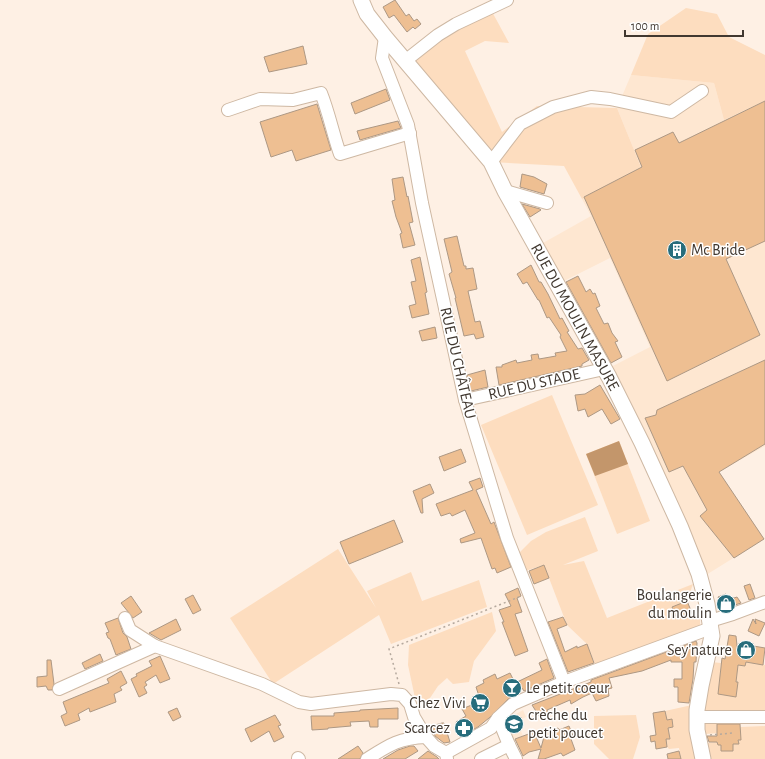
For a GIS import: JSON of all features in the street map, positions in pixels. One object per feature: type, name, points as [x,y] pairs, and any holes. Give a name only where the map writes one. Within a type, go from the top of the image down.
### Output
[{"type":"main road","name":"RUE DU MOULIN MASURE","points":[[361,0],[367,14],[385,37],[491,162],[604,369],[642,443],[680,526],[699,574],[707,604],[712,636],[701,686],[697,717],[698,736],[703,759]]},
{"type":"street","points":[[405,61],[438,35],[456,24],[507,0]]},
{"type":"street","name":"RUE DU CHÂTEAU","points":[[385,37],[382,58],[410,133],[423,210],[465,400],[507,538],[564,682]]},
{"type":"street","points":[[491,162],[520,124],[553,107],[591,97],[610,99],[671,112],[702,91]]},
{"type":"street","points":[[228,110],[260,99],[293,100],[321,93],[340,154],[410,133]]},
{"type":"street","points":[[505,190],[548,203]]},
{"type":"street","name":"RUE DU STADE","points":[[465,400],[604,369]]},
{"type":"street","points":[[125,618],[130,630],[155,646],[262,684],[299,702],[311,704],[391,694],[402,696],[410,704],[414,717],[426,737],[434,746],[447,756],[491,728],[498,718],[513,704],[564,682],[765,602]]},
{"type":"street","points":[[59,689],[155,646]]},
{"type":"street","points":[[697,717],[765,717]]},
{"type":"street","points":[[498,718],[516,759]]},
{"type":"street","points":[[367,759],[392,743],[407,738],[426,737]]},
{"type":"street","points":[[481,759],[509,745]]},
{"type":"path","points":[[402,696],[389,649],[528,593]]},
{"type":"path","points":[[698,736],[733,733]]},
{"type":"shaded area","points":[[490,8],[509,43],[485,41],[465,51],[502,132],[537,106],[617,108],[641,167],[582,199],[564,166],[491,162],[405,61]]},
{"type":"shaded area","points":[[686,8],[717,14],[729,37],[765,55],[765,101],[724,120],[714,83],[631,75],[648,34]]},
{"type":"shaded area","points":[[631,75],[714,83],[724,120],[765,101],[765,446],[719,472],[764,539],[706,575],[609,368],[650,347],[610,258],[564,281],[543,243],[591,216],[582,199],[584,197],[641,167],[617,108]]},
{"type":"shaded area","points":[[552,395],[598,505],[527,535],[481,425]]},
{"type":"shaded area","points":[[619,441],[650,521],[617,534],[586,454]]},
{"type":"shaded area","points":[[619,441],[628,464],[595,476],[586,454]]},
{"type":"shaded area","points":[[585,517],[598,551],[563,565],[584,561],[607,618],[693,584],[687,601],[672,607],[678,619],[700,611],[700,630],[595,664],[587,644],[567,625],[544,565],[522,572],[517,555],[531,541],[546,532]]},
{"type":"shaded area","points":[[338,549],[376,608],[367,591],[411,572],[422,601],[479,580],[487,607],[391,644],[379,615],[273,684],[230,618]]},
{"type":"shaded area","points":[[492,612],[496,631],[474,661],[469,682],[453,684],[447,678],[438,686],[426,704],[415,698],[408,665],[409,645]]},
{"type":"shaded area","points":[[711,662],[721,663],[720,674],[736,676],[738,665],[745,666],[746,662],[765,665],[765,714],[702,715]]},
{"type":"shaded area","points":[[692,705],[695,759],[681,759],[679,748],[669,749],[667,747],[666,739],[670,739],[668,728],[673,727],[672,719],[667,720],[665,711]]},
{"type":"shaded area","name":"crèche du petit poucet","points":[[523,710],[526,717],[520,720],[519,726],[523,736],[514,739],[509,730],[509,723],[511,717]]},
{"type":"shaded area","points":[[636,715],[640,737],[633,759],[609,759],[594,744],[594,716]]},
{"type":"shaded area","points":[[704,719],[717,719],[717,725],[734,726],[733,732],[705,734]]},
{"type":"shaded area","points":[[765,726],[765,759],[709,759],[706,743],[717,742],[721,745],[721,751],[733,751],[733,744],[738,744],[741,727]]},
{"type":"building","points":[[395,0],[406,16],[409,14],[414,21],[417,19],[421,24],[415,29],[413,27],[407,32],[394,15],[389,18],[383,7]]},
{"type":"building","points":[[303,46],[307,64],[269,72],[264,57]]},
{"type":"building","points":[[386,89],[390,100],[355,114],[351,103]]},
{"type":"building","name":"Mc Bride","points":[[765,101],[765,241],[726,259],[760,335],[667,381],[584,197],[642,167],[635,150],[673,132],[679,143]]},
{"type":"building","points":[[317,104],[331,150],[296,161],[292,150],[271,157],[260,122]]},
{"type":"building","points":[[398,121],[401,128],[360,140],[357,131]]},
{"type":"building","points":[[522,174],[534,177],[547,184],[544,194],[520,187]]},
{"type":"building","points":[[403,177],[413,222],[409,223],[415,245],[403,248],[400,234],[402,233],[392,201],[395,200],[392,179]]},
{"type":"building","points":[[522,204],[540,209],[541,210],[530,217]]},
{"type":"building","points":[[457,236],[464,266],[466,266],[466,269],[473,268],[477,289],[468,291],[475,322],[480,321],[484,337],[476,339],[474,334],[464,336],[449,274],[452,272],[444,239]]},
{"type":"building","points":[[420,257],[427,292],[425,293],[429,314],[412,318],[409,306],[416,304],[411,282],[416,281],[411,260]]},
{"type":"building","points":[[531,265],[539,282],[541,282],[548,294],[560,319],[562,318],[569,331],[567,332],[578,349],[582,348],[589,360],[582,364],[582,366],[499,385],[496,367],[502,367],[502,365],[516,360],[517,363],[532,360],[531,355],[538,354],[539,359],[556,356],[555,353],[567,351],[560,337],[561,335],[549,317],[547,318],[539,300],[527,282],[523,284],[517,274]]},
{"type":"building","points":[[578,276],[586,292],[590,289],[593,294],[595,293],[600,306],[596,308],[604,324],[608,323],[612,333],[618,341],[615,342],[622,357],[611,363],[566,282]]},
{"type":"building","points":[[435,327],[437,338],[422,341],[419,331]]},
{"type":"building","points":[[765,360],[765,444],[719,472],[764,539],[734,558],[700,516],[707,510],[683,466],[669,472],[645,418],[656,415],[657,410]]},
{"type":"building","points":[[485,370],[488,387],[471,391],[467,375]]},
{"type":"building","points":[[600,385],[620,419],[611,424],[602,409],[588,417],[585,409],[578,411],[575,395],[585,394]]},
{"type":"building","points":[[461,449],[466,462],[444,471],[439,457]]},
{"type":"building","points":[[480,478],[483,487],[476,490],[491,524],[494,522],[511,567],[497,573],[495,568],[492,569],[481,538],[461,543],[460,539],[475,533],[465,510],[452,516],[450,513],[441,516],[436,504],[473,490],[469,482]]},
{"type":"building","points":[[430,484],[434,493],[422,499],[423,513],[421,513],[413,491]]},
{"type":"building","points":[[394,520],[403,542],[349,564],[340,542]]},
{"type":"building","points":[[544,565],[549,578],[534,584],[529,571]]},
{"type":"building","points":[[750,584],[755,598],[749,600],[744,586]]},
{"type":"building","points":[[518,588],[521,596],[517,598],[522,612],[515,614],[528,651],[515,656],[499,610],[511,606],[505,594]]},
{"type":"building","name":"Boulangerie du moulin","points":[[726,594],[728,600],[737,597],[741,603],[723,609],[718,597]]},
{"type":"building","points":[[193,595],[201,610],[193,614],[185,599]]},
{"type":"building","points":[[131,596],[142,612],[133,618],[121,603]]},
{"type":"building","points":[[687,601],[692,613],[677,619],[672,607]]},
{"type":"building","points":[[563,617],[567,625],[557,629],[565,652],[577,646],[577,648],[587,644],[594,663],[568,672],[548,622]]},
{"type":"building","points":[[118,618],[131,649],[116,655],[106,633],[109,632],[105,623]]},
{"type":"building","points":[[176,619],[181,630],[161,640],[149,633]]},
{"type":"building","points":[[753,619],[756,624],[755,619],[765,623],[759,636],[748,631]]},
{"type":"building","points":[[729,635],[736,636],[738,655],[742,644],[765,648],[763,665],[746,662],[745,666],[738,665],[736,697],[718,694],[722,658],[725,659]]},
{"type":"building","points":[[696,641],[696,662],[694,662],[689,703],[678,702],[678,687],[674,687],[674,679],[682,679],[682,662],[671,662],[671,660],[642,671],[609,678],[612,688],[608,689],[609,696],[596,701],[592,693],[571,704],[570,700],[547,710],[550,715],[541,719],[532,705],[591,682],[591,680]]},
{"type":"building","points":[[100,654],[103,661],[85,669],[82,663]]},
{"type":"building","points":[[160,656],[170,679],[160,683],[156,675],[145,682],[147,685],[144,687],[147,693],[139,697],[131,679],[137,676],[136,674],[152,666],[149,661]]},
{"type":"building","points":[[547,659],[554,678],[524,691],[522,688],[516,691],[518,694],[508,699],[478,727],[463,735],[456,722],[466,716],[462,709],[474,704],[473,701],[480,699],[476,687],[484,683],[483,680],[495,674],[497,679],[510,673],[515,683],[542,670],[539,663]]},
{"type":"building","points":[[47,660],[51,660],[54,684],[52,690],[48,690],[46,686],[37,687],[37,677],[47,676]]},
{"type":"building","points":[[121,671],[127,683],[120,687],[122,690],[114,694],[116,702],[90,712],[89,708],[78,714],[80,720],[65,726],[61,716],[67,713],[63,702],[109,683],[107,679]]},
{"type":"building","points":[[177,708],[181,717],[173,721],[168,712]]},
{"type":"building","points":[[398,708],[398,719],[378,719],[378,727],[370,727],[369,721],[350,722],[351,726],[312,730],[311,716],[334,716],[334,713]]},
{"type":"building","points":[[665,711],[667,720],[672,719],[673,727],[668,728],[670,739],[666,739],[667,747],[656,749],[655,741],[651,742],[650,736],[656,735],[653,713]]},
{"type":"building","points":[[275,715],[281,725],[278,726],[284,737],[274,742],[269,731],[251,742],[245,729]]},
{"type":"building","points":[[444,723],[450,742],[444,743],[435,736],[432,726]]},
{"type":"building","points":[[717,724],[740,724],[741,740],[738,740],[739,744],[733,744],[733,751],[721,751],[721,745],[718,745],[717,742],[709,742],[707,736],[717,736]]},
{"type":"building","points":[[569,726],[574,738],[571,739],[575,750],[563,756],[561,753],[544,759],[538,759],[541,749],[529,752],[523,756],[515,739],[534,732],[541,748],[545,733]]},
{"type":"building","points":[[358,746],[363,753],[360,759],[338,759]]},
{"type":"building","points":[[414,746],[418,751],[405,759],[383,759],[398,750]]},
{"type":"building","points":[[428,751],[437,757],[439,759],[418,759]]},
{"type":"building","points":[[679,751],[681,759],[668,759],[667,754]]},
{"type":"place","name":"Mc Bride","points":[[677,250]]},
{"type":"place","name":"Boulangerie du moulin","points":[[726,604]]},
{"type":"place","name":"Sey'nature","points":[[746,650]]},
{"type":"place","name":"Le petit coeur","points":[[512,688]]},
{"type":"place","name":"Chez Vivi","points":[[480,703]]},
{"type":"place","name":"crèche du petit poucet","points":[[514,724]]},
{"type":"place","name":"Scarcez","points":[[464,728]]}]
